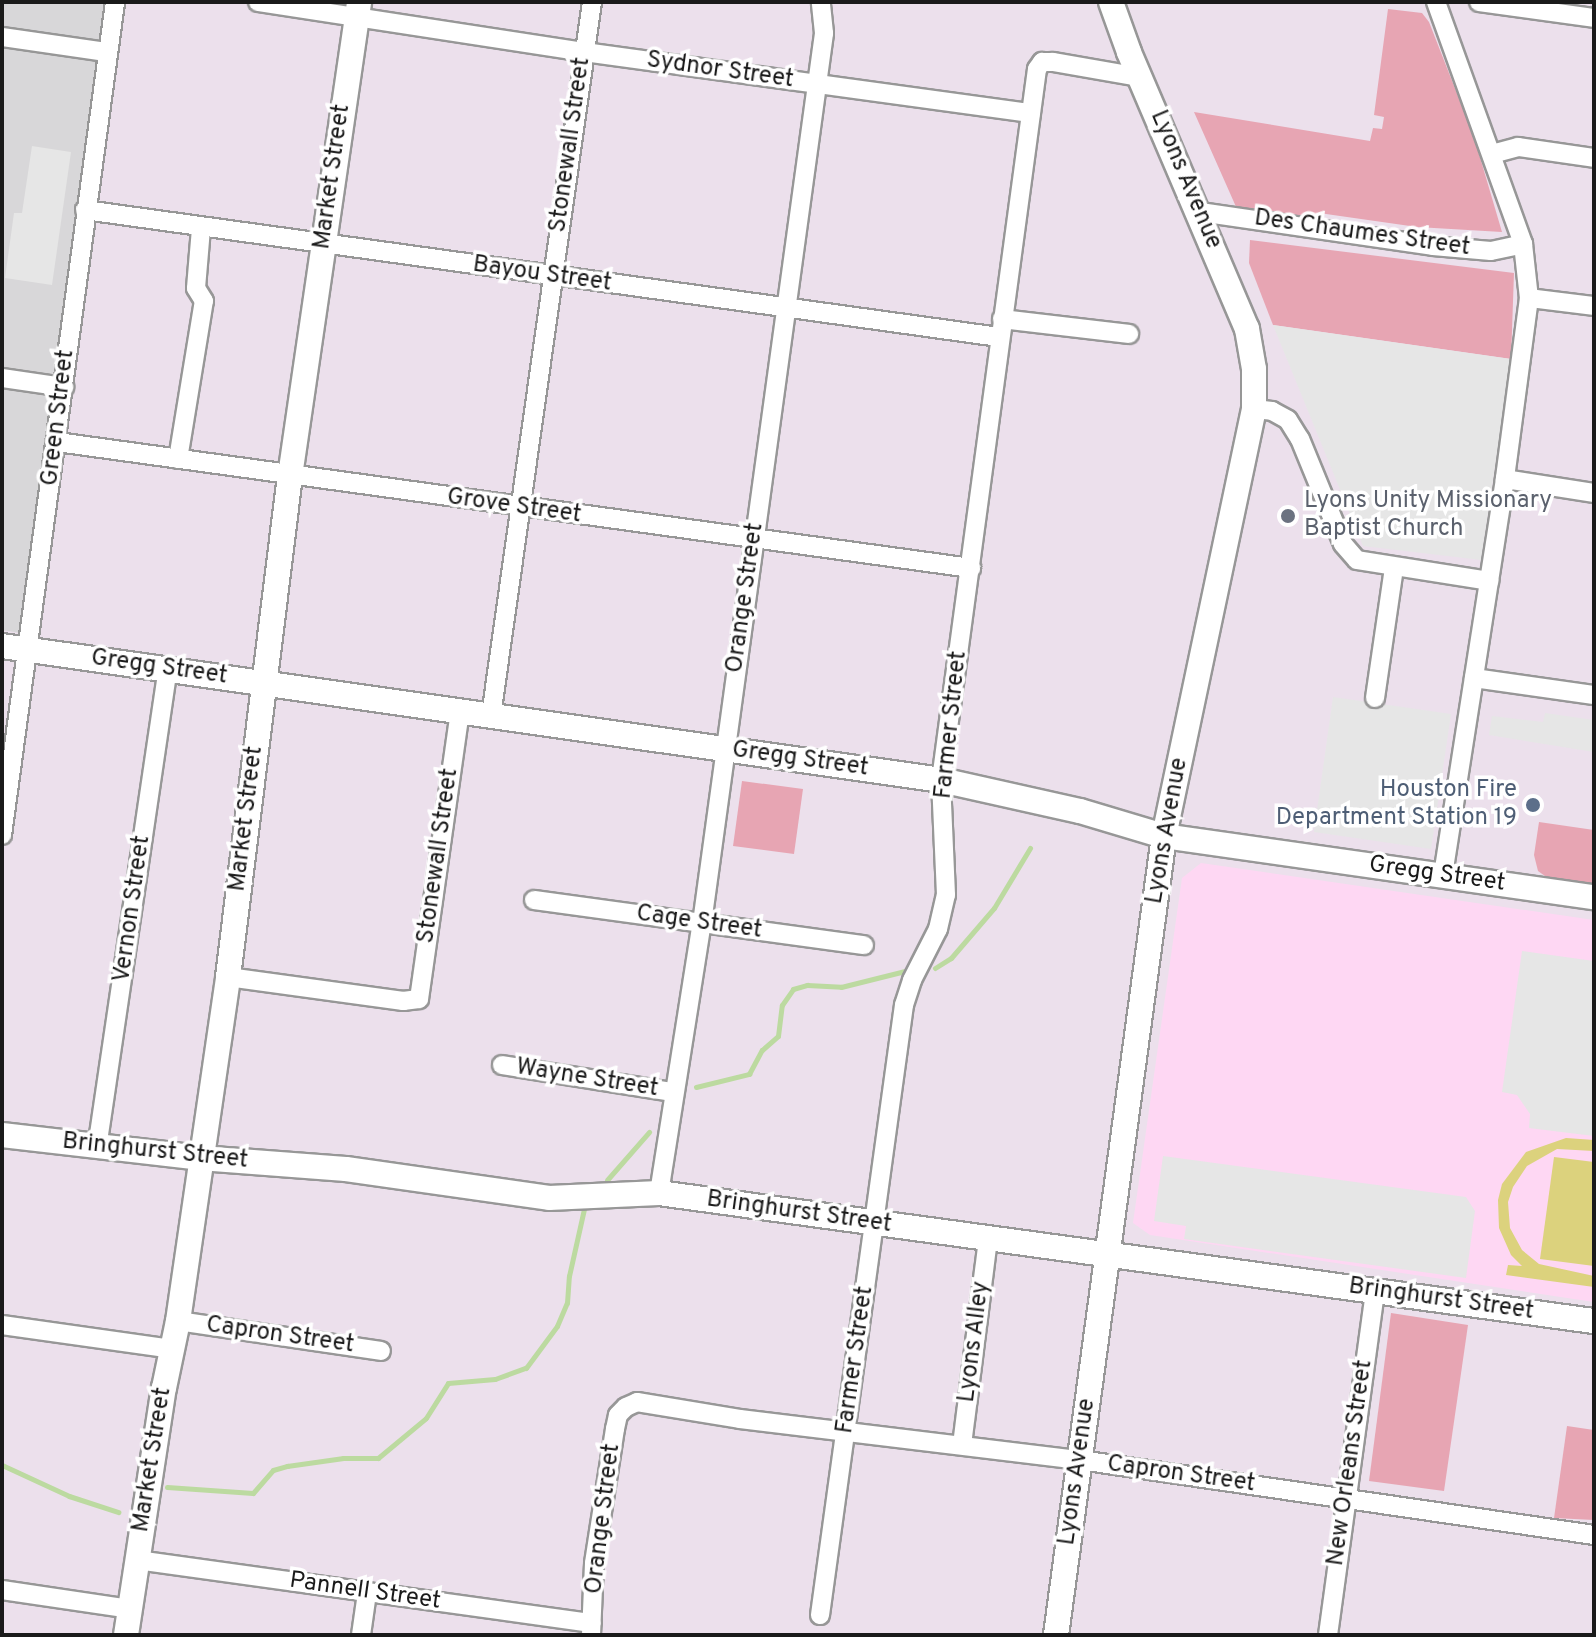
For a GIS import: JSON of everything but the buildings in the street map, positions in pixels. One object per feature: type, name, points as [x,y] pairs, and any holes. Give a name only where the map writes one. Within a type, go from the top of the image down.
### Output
[{"type":"street","name":"Green Street","points":[[2,835],[115,2]]},
{"type":"street","name":"Sydnor Street","points":[[258,2],[358,8],[584,52],[1031,113]]},
{"type":"street","name":"Stonewall Street","points":[[491,716],[592,2]]},
{"type":"street","name":"Orange Street","points":[[659,1193],[672,1092],[702,923],[824,33],[821,2]]},
{"type":"street","name":"Lyons Avenue","points":[[1096,2],[1105,21],[1129,52]]},
{"type":"street","name":"Lyons Avenue","points":[[1056,1635],[1164,836],[1254,409],[1254,369],[1247,329],[1200,212],[1129,52],[1111,2]]},
{"type":"street","points":[[1436,2],[1523,244],[1529,298],[1505,479],[1443,876]]},
{"type":"street","points":[[1479,2],[1594,18]]},
{"type":"street","name":"Market Street","points":[[126,1635],[178,1321],[228,977],[290,476],[358,8]]},
{"type":"street","points":[[2,37],[106,52]]},
{"type":"street","points":[[1031,113],[1037,69],[1042,62],[1140,77]]},
{"type":"street","name":"Farmer Street","points":[[820,1615],[904,1005],[912,980],[938,929],[946,895],[941,780],[1031,113]]},
{"type":"street","points":[[1492,154],[1518,147],[1594,158]]},
{"type":"street","name":"Bayou Street","points":[[85,210],[785,308],[1001,328],[1129,334]]},
{"type":"street","name":"Des Chaumes Street","points":[[1200,212],[1433,246],[1491,251],[1523,244]]},
{"type":"street","points":[[178,459],[204,301],[196,288],[201,228]]},
{"type":"street","points":[[1529,298],[1594,306]]},
{"type":"street","points":[[2,378],[64,387]]},
{"type":"street","points":[[1254,409],[1272,411],[1288,420],[1350,555],[1357,560],[1394,567],[1489,581]]},
{"type":"street","name":"Grove Street","points":[[57,442],[971,568]]},
{"type":"street","points":[[1505,479],[1594,493]]},
{"type":"street","points":[[1375,698],[1394,567]]},
{"type":"street","name":"Gregg Street","points":[[2,646],[941,780],[1080,811],[1164,836],[1594,897]]},
{"type":"street","name":"Vernon Street","points":[[97,1148],[168,669]]},
{"type":"street","points":[[1474,678],[1594,695]]},
{"type":"street","name":"Stonewall Street","points":[[228,977],[403,1001],[419,999],[460,712]]},
{"type":"street","name":"Cage Street","points":[[534,900],[864,945]]},
{"type":"street","name":"Wayne Street","points":[[502,1065],[672,1092]]},
{"type":"street","name":"Bringhurst Street","points":[[2,1135],[97,1148],[346,1169],[549,1198],[659,1193],[1594,1321]]},
{"type":"street","name":"Lyons Alley","points":[[962,1445],[988,1239]]},
{"type":"street","name":"New Orleans Street","points":[[1328,1635],[1375,1292]]},
{"type":"street","name":"Capron Street","points":[[178,1321],[381,1351]]},
{"type":"street","name":"Capron Street","points":[[2,1325],[173,1349]]},
{"type":"street","name":"Capron Street","points":[[626,1407],[637,1402],[846,1432],[1080,1460],[1594,1535]]},
{"type":"street","name":"Orange Street","points":[[592,1629],[594,1563],[615,1429],[618,1415],[626,1407]]},
{"type":"street","name":"Pannell Street","points":[[137,1560],[592,1629]]},
{"type":"street","points":[[2,1590],[130,1609]]},
{"type":"street","points":[[361,1635],[367,1593]]},
{"type":"shaded area","points":[[2,2],[107,2],[20,633],[2,630]]},
{"type":"shaded area","points":[[1388,9],[1422,13],[1429,22],[1474,137],[1502,232],[1417,227],[1319,213],[1318,221],[1237,209],[1194,112],[1370,141],[1373,128],[1382,129],[1384,117],[1374,115]]},
{"type":"shaded area","points":[[32,146],[71,152],[52,285],[5,278],[14,213],[22,213]]},
{"type":"shaded area","points":[[1250,240],[1514,273],[1511,359],[1273,325],[1249,263]]},
{"type":"shaded area","points":[[1273,325],[1511,359],[1481,560],[1363,546]]},
{"type":"shaded area","points":[[1333,697],[1451,714],[1431,849],[1314,832]]},
{"type":"shaded area","points":[[1545,713],[1594,720],[1594,752],[1489,735],[1492,716],[1543,722]]},
{"type":"shaded area","points":[[742,781],[803,789],[794,854],[733,846]]},
{"type":"shaded area","points":[[1539,822],[1594,830],[1594,887],[1552,881],[1538,871],[1534,855]]},
{"type":"shaded area","points":[[1201,863],[1594,920],[1594,1302],[1150,1235],[1133,1223],[1182,878]]},
{"type":"shaded area","points":[[1522,951],[1594,961],[1594,1136],[1529,1128],[1530,1114],[1517,1095],[1502,1092]]},
{"type":"shaded area","points":[[1566,1138],[1594,1140],[1594,1151],[1557,1149],[1527,1166],[1513,1187],[1508,1202],[1510,1228],[1522,1250],[1539,1264],[1594,1276],[1594,1287],[1506,1275],[1508,1265],[1522,1266],[1511,1255],[1499,1228],[1498,1200],[1502,1184],[1526,1152]]},
{"type":"shaded area","points":[[1163,1156],[1466,1197],[1475,1211],[1466,1278],[1184,1239],[1186,1226],[1154,1221]]},
{"type":"shaded area","points":[[1554,1157],[1594,1162],[1594,1266],[1540,1259]]},
{"type":"shaded area","points":[[1391,1313],[1468,1325],[1444,1491],[1369,1481]]},
{"type":"shaded area","points":[[1567,1426],[1594,1430],[1594,1520],[1554,1518]]},
{"type":"waterway","points":[[935,968],[951,958],[994,908],[1030,848]]},
{"type":"waterway","points":[[696,1087],[749,1074],[762,1050],[778,1036],[782,1005],[793,989],[807,985],[841,987],[905,971]]},
{"type":"waterway","points":[[607,1180],[649,1132]]},
{"type":"waterway","points":[[167,1487],[253,1493],[273,1470],[287,1466],[343,1458],[378,1458],[426,1418],[448,1383],[495,1379],[526,1368],[557,1326],[567,1303],[569,1276],[584,1209]]},
{"type":"waterway","points":[[2,1465],[69,1496],[118,1512]]},
{"type":"place","name":"Lyons Unity Missionary Baptist Church","points":[[1288,516]]},
{"type":"place","name":"Houston Fire Department Station 19","points":[[1533,805]]}]
